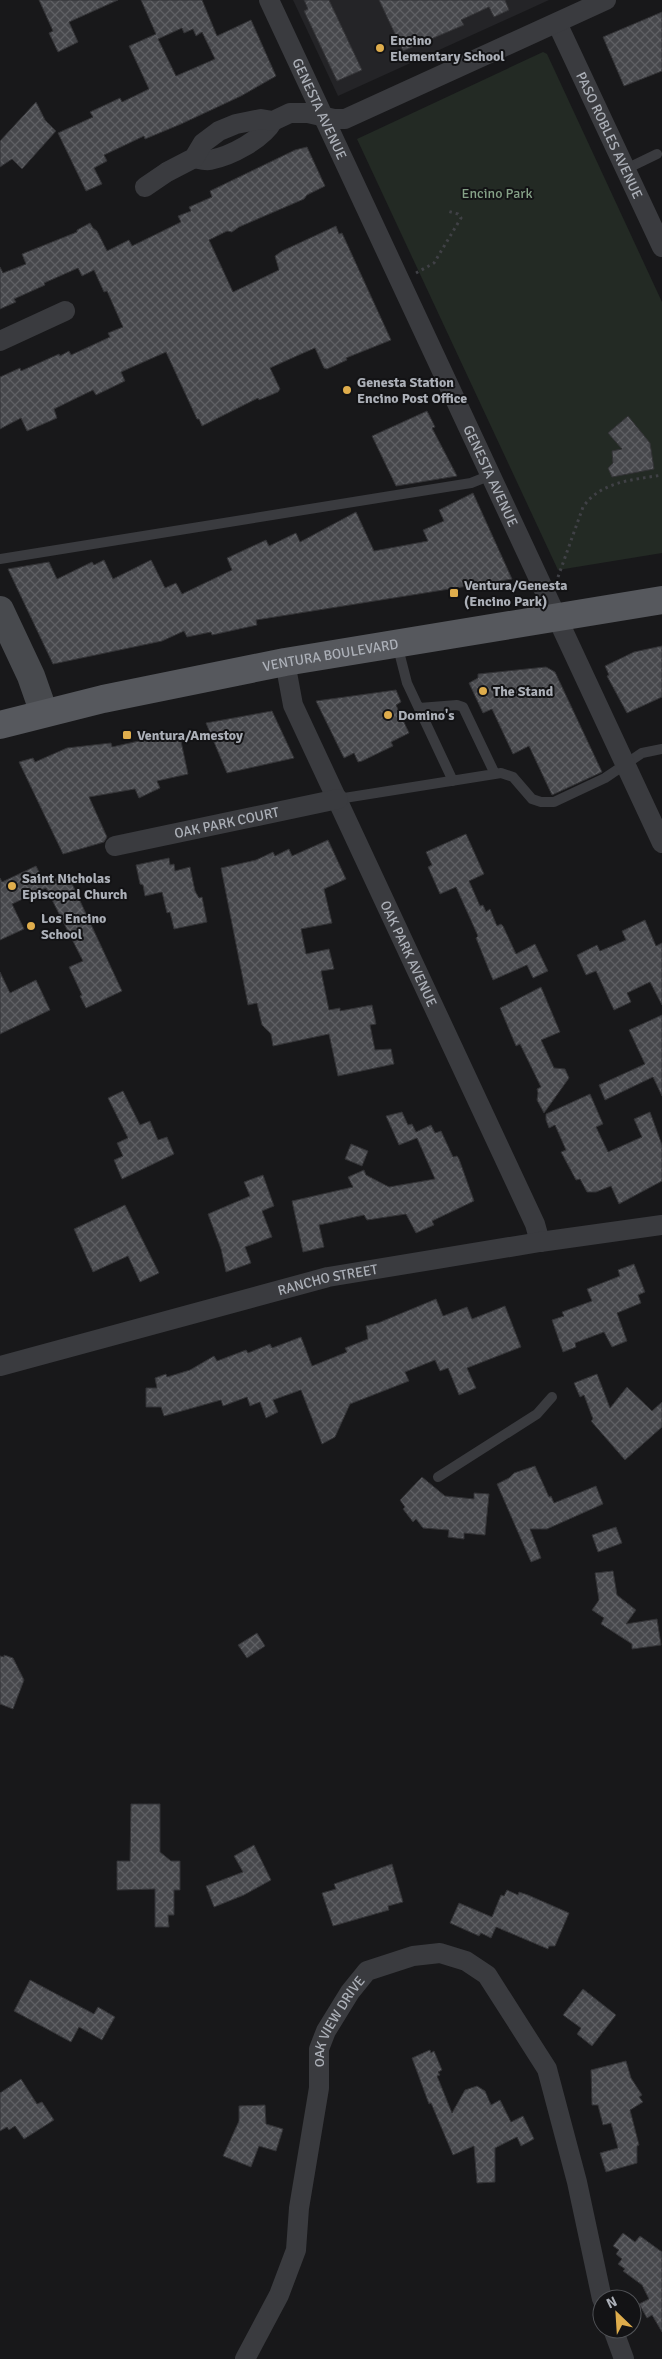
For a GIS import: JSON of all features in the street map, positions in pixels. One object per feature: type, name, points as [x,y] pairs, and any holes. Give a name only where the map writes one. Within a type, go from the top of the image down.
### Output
[{"type":"main road","name":"VENTURA BOULEVARD","points":[[0,725],[44,713],[285,662],[662,600]]},
{"type":"street","name":"GENESTA AVENUE","points":[[269,0],[662,843]]},
{"type":"street","points":[[145,187],[167,172],[194,158],[203,143],[219,131],[236,124],[261,119],[273,120],[290,112],[308,112],[323,117],[345,119],[606,0]]},
{"type":"street","name":"PASO ROBLES AVENUE","points":[[557,22],[662,247]]},
{"type":"street","points":[[0,340],[65,311]]},
{"type":"street","points":[[0,610],[31,676],[44,713]]},
{"type":"street","name":"OAK PARK AVENUE","points":[[285,662],[293,705],[535,1224],[540,1242]]},
{"type":"street","name":"OAK PARK COURT","points":[[115,846],[338,799]]},
{"type":"street","name":"RANCHO STREET","points":[[0,1366],[328,1277],[540,1242],[662,1225]]},
{"type":"street","name":"OAK VIEW DRIVE","points":[[245,2359],[279,2295],[296,2250],[300,2208],[319,2088],[319,2049],[326,2031],[350,1992],[367,1971],[413,1956],[440,1954],[466,1961],[487,1976],[547,2069],[577,2182],[600,2289]]},
{"type":"street","points":[[617,2339],[624,2359]]},
{"type":"lane","points":[[626,169],[657,154]]},
{"type":"lane","points":[[0,559],[471,483],[491,476]]},
{"type":"lane","points":[[397,643],[407,683],[453,781]]},
{"type":"lane","points":[[419,708],[457,705],[463,707],[496,774]]},
{"type":"lane","points":[[338,799],[501,773],[513,777],[532,799],[541,802],[554,802],[605,778],[642,753],[662,749]]},
{"type":"lane","points":[[438,1477],[537,1414],[552,1397]]},
{"type":"path","points":[[416,273],[434,263],[461,218],[458,214],[447,211]]},
{"type":"path","points":[[557,580],[584,507],[589,499],[600,490],[620,482],[662,475]]},
{"type":"shaded area","name":"Encino Elementary School","points":[[293,0],[549,0],[338,96]]},
{"type":"green space","name":"Encino Park","points":[[543,52],[547,54],[662,302],[662,553],[558,570],[357,139]]},
{"type":"building","points":[[39,0],[118,0],[69,22],[78,42],[58,52],[49,33],[53,31]]},
{"type":"building","points":[[141,0],[202,0],[217,36],[251,20],[276,76],[241,96],[181,124],[145,139],[144,136],[104,155],[107,161],[94,168],[102,184],[86,191],[58,133],[93,117],[90,112],[120,98],[122,102],[149,89],[129,46],[156,34]],"holes":[[[182,28],[184,33],[193,29],[196,36],[202,32],[215,59],[176,76],[158,39]]]},
{"type":"building","points":[[304,0],[329,0],[362,70],[337,81],[304,11],[308,9]]},
{"type":"building","points":[[379,0],[505,0],[509,10],[494,17],[489,7],[461,20],[464,25],[403,51]]},
{"type":"building","points":[[662,12],[662,71],[624,86],[603,37]]},
{"type":"building","points":[[36,102],[45,120],[56,131],[22,169],[12,159],[0,167],[0,141]]},
{"type":"building","points":[[307,147],[325,186],[307,195],[304,199],[239,227],[232,232],[227,231],[209,240],[233,292],[279,270],[275,256],[282,251],[336,226],[339,234],[342,233],[391,340],[346,358],[347,360],[327,369],[324,368],[315,348],[270,368],[280,389],[278,392],[259,400],[258,398],[202,426],[166,352],[121,372],[125,381],[96,395],[93,390],[54,409],[57,418],[27,431],[21,418],[0,429],[0,377],[20,368],[21,371],[59,354],[60,356],[69,351],[71,355],[110,337],[108,333],[123,327],[107,291],[104,292],[94,270],[82,276],[78,268],[44,283],[45,285],[14,299],[16,302],[0,309],[0,267],[3,273],[26,264],[22,254],[77,232],[77,230],[90,223],[97,231],[107,251],[129,240],[132,246],[181,222],[178,216],[191,211],[189,207],[212,197],[210,191],[295,150]]},
{"type":"building","points":[[427,411],[435,427],[432,428],[457,476],[396,486],[372,436]]},
{"type":"building","points":[[628,416],[650,443],[654,469],[612,477],[608,468],[613,463],[612,451],[622,449],[608,433]]},
{"type":"building","points":[[473,493],[512,579],[256,620],[257,625],[212,635],[211,632],[187,637],[184,631],[162,641],[53,664],[8,569],[49,562],[57,579],[92,562],[94,565],[104,560],[113,579],[151,560],[165,588],[176,583],[182,594],[232,570],[227,558],[266,540],[269,546],[296,533],[300,542],[356,512],[374,551],[428,541],[423,530],[444,521],[439,510]]},
{"type":"building","points":[[662,646],[662,697],[627,713],[607,676],[609,675],[605,666],[634,652]]},
{"type":"building","points":[[546,667],[555,672],[602,772],[552,795],[529,746],[513,754],[492,709],[483,713],[469,683],[478,678],[478,674]]},
{"type":"building","points":[[396,690],[401,702],[396,705],[409,733],[391,742],[393,746],[362,761],[358,762],[354,753],[344,758],[316,701]]},
{"type":"building","points":[[272,711],[294,758],[227,773],[206,723]]},
{"type":"building","points":[[179,732],[188,774],[157,781],[160,788],[139,798],[135,789],[89,797],[107,837],[104,842],[63,854],[19,762],[33,758],[35,762],[67,748],[111,743],[112,747]]},
{"type":"building","points":[[466,834],[484,874],[469,881],[480,906],[483,905],[486,912],[490,909],[497,926],[501,924],[503,926],[516,954],[535,944],[548,971],[533,978],[527,965],[493,980],[476,938],[478,936],[456,887],[440,894],[428,867],[432,865],[426,852]]},
{"type":"building","points":[[328,840],[346,879],[324,889],[332,923],[301,929],[306,954],[329,949],[334,969],[321,971],[329,1010],[340,1008],[340,1011],[372,1005],[376,1024],[370,1025],[375,1050],[391,1049],[394,1064],[338,1076],[329,1034],[273,1046],[271,1034],[262,1025],[257,1003],[248,1005],[221,868],[256,860],[273,852],[275,856],[289,849],[292,856]]},
{"type":"building","points":[[169,858],[170,865],[174,864],[175,871],[190,867],[195,891],[199,898],[202,897],[207,922],[174,929],[170,912],[167,913],[162,892],[145,896],[136,865]]},
{"type":"building","points":[[36,866],[45,884],[67,873],[122,991],[86,1008],[69,967],[83,961],[46,888],[12,904],[24,929],[0,940],[0,878],[2,882]]},
{"type":"building","points":[[645,920],[656,946],[662,943],[662,1005],[650,982],[627,993],[631,1002],[614,1010],[596,971],[586,975],[577,955],[597,945],[600,951],[626,940],[622,931]]},
{"type":"building","points":[[0,972],[10,993],[36,980],[50,1010],[0,1034]]},
{"type":"building","points":[[541,987],[560,1032],[541,1040],[554,1068],[565,1069],[569,1078],[544,1113],[537,1100],[537,1089],[541,1087],[520,1044],[516,1046],[500,1008]]},
{"type":"building","points":[[662,1015],[662,1096],[653,1077],[605,1100],[599,1085],[645,1064],[629,1030]]},
{"type":"building","points":[[123,1091],[140,1125],[150,1121],[158,1140],[167,1137],[174,1154],[122,1179],[114,1160],[123,1156],[117,1143],[128,1138],[108,1098]]},
{"type":"building","points":[[590,1094],[603,1124],[596,1127],[608,1152],[642,1137],[634,1119],[650,1112],[662,1145],[662,1181],[619,1204],[611,1186],[596,1192],[587,1192],[580,1179],[576,1180],[561,1152],[566,1150],[555,1125],[549,1128],[546,1120],[546,1114]]},
{"type":"building","points":[[402,1112],[408,1125],[412,1124],[416,1132],[431,1125],[435,1133],[441,1131],[453,1157],[457,1156],[459,1159],[474,1201],[432,1221],[434,1225],[416,1233],[406,1214],[367,1220],[364,1215],[319,1225],[324,1247],[303,1252],[292,1201],[353,1187],[348,1177],[364,1170],[366,1175],[389,1187],[435,1179],[417,1138],[399,1145],[386,1116]]},
{"type":"building","points":[[351,1144],[368,1151],[362,1166],[345,1159]]},
{"type":"building","points":[[263,1175],[274,1206],[262,1211],[272,1237],[245,1247],[251,1263],[226,1272],[221,1249],[208,1214],[250,1196],[244,1182]]},
{"type":"building","points":[[125,1205],[159,1273],[140,1282],[128,1256],[93,1272],[74,1229]]},
{"type":"building","points":[[634,1264],[645,1292],[638,1295],[641,1303],[617,1313],[627,1341],[612,1347],[604,1332],[575,1343],[576,1347],[563,1352],[552,1320],[564,1316],[562,1312],[592,1301],[587,1289],[620,1276],[618,1270]]},
{"type":"building","points":[[436,1299],[443,1316],[467,1307],[472,1319],[505,1306],[521,1347],[467,1368],[476,1388],[459,1395],[448,1368],[440,1371],[435,1360],[405,1372],[409,1381],[350,1404],[335,1437],[322,1444],[301,1390],[273,1400],[278,1412],[266,1418],[260,1402],[250,1406],[247,1397],[223,1406],[221,1400],[164,1416],[161,1407],[146,1407],[146,1388],[157,1388],[155,1378],[166,1374],[167,1377],[190,1370],[214,1356],[217,1361],[246,1350],[248,1353],[270,1344],[272,1348],[301,1337],[312,1366],[347,1352],[345,1348],[368,1339],[366,1326],[378,1323]]},
{"type":"building","points":[[597,1374],[610,1408],[627,1387],[652,1411],[662,1402],[662,1427],[625,1460],[591,1421],[593,1419],[584,1395],[580,1397],[574,1383]]},
{"type":"building","points":[[535,1466],[549,1497],[551,1496],[554,1503],[596,1486],[603,1504],[547,1529],[530,1529],[541,1558],[531,1562],[497,1484],[514,1473]]},
{"type":"building","points":[[422,1477],[445,1496],[474,1499],[474,1493],[489,1494],[485,1535],[464,1533],[464,1539],[448,1537],[449,1530],[423,1528],[416,1519],[413,1522],[403,1509],[405,1507],[400,1500]]},
{"type":"building","points":[[616,1527],[622,1543],[598,1552],[592,1535]]},
{"type":"building","points":[[613,1571],[617,1595],[636,1610],[626,1624],[657,1619],[661,1645],[632,1649],[632,1644],[601,1624],[604,1618],[592,1610],[599,1600],[595,1573]]},
{"type":"building","points":[[257,1633],[265,1646],[247,1658],[238,1645]]},
{"type":"building","points":[[4,1655],[13,1658],[24,1680],[13,1709],[0,1704],[0,1656],[4,1657]]},
{"type":"building","points":[[131,1804],[160,1804],[160,1852],[171,1861],[180,1861],[180,1890],[174,1890],[174,1915],[168,1915],[169,1927],[155,1927],[155,1889],[117,1890],[117,1861],[130,1861]]},
{"type":"building","points":[[254,1845],[271,1880],[244,1895],[214,1907],[206,1886],[243,1872],[234,1856]]},
{"type":"building","points":[[392,1864],[403,1902],[388,1906],[389,1910],[333,1926],[322,1893],[336,1889],[334,1884]]},
{"type":"building","points":[[507,1890],[518,1895],[519,1892],[528,1895],[569,1913],[555,1946],[549,1946],[548,1949],[496,1927],[491,1938],[481,1933],[479,1936],[450,1923],[459,1903],[492,1917],[501,1895],[504,1896]]},
{"type":"building","points":[[30,1980],[94,2014],[98,2007],[115,2017],[102,2040],[79,2027],[71,2042],[14,2011]]},
{"type":"building","points":[[583,1989],[616,2015],[592,2046],[577,2034],[581,2028],[563,2015]]},
{"type":"building","points":[[430,2050],[431,2053],[434,2051],[442,2070],[438,2072],[440,2075],[437,2076],[452,2113],[465,2090],[477,2086],[485,2091],[491,2105],[500,2100],[511,2122],[523,2116],[534,2139],[521,2146],[517,2137],[495,2148],[495,2182],[477,2183],[474,2146],[453,2155],[431,2103],[429,2104],[412,2058]]},
{"type":"building","points":[[626,2061],[631,2078],[642,2095],[639,2097],[643,2102],[630,2110],[639,2145],[637,2146],[637,2163],[606,2172],[600,2153],[618,2148],[611,2123],[603,2125],[598,2105],[592,2105],[591,2070]]},
{"type":"building","points":[[21,2079],[37,2104],[42,2102],[54,2120],[24,2139],[15,2126],[9,2130],[7,2127],[0,2131],[0,2093]]},
{"type":"building","points":[[265,2105],[266,2124],[283,2129],[276,2151],[259,2146],[251,2167],[223,2156],[239,2121],[239,2106]]},
{"type":"building","points":[[623,2233],[635,2242],[640,2236],[662,2252],[662,2332],[652,2315],[647,2318],[642,2309],[642,2302],[649,2299],[642,2285],[623,2271],[625,2269],[618,2264],[622,2259],[616,2254],[619,2250],[613,2246]]},
{"type":"place","name":"Encino Elementary School","points":[[380,48]]},
{"type":"place","name":"Genesta Station Encino Post Office","points":[[347,390]]},
{"type":"place","name":"Ventura/Genesta (Encino Park)","points":[[454,593]]},
{"type":"place","name":"The Stand","points":[[483,691]]},
{"type":"place","name":"Domino's","points":[[388,715]]},
{"type":"place","name":"Ventura/Amestoy","points":[[127,735]]},
{"type":"place","name":"Saint Nicholas Episcopal Church","points":[[12,886]]},
{"type":"place","name":"Los Encino School","points":[[31,926]]}]
